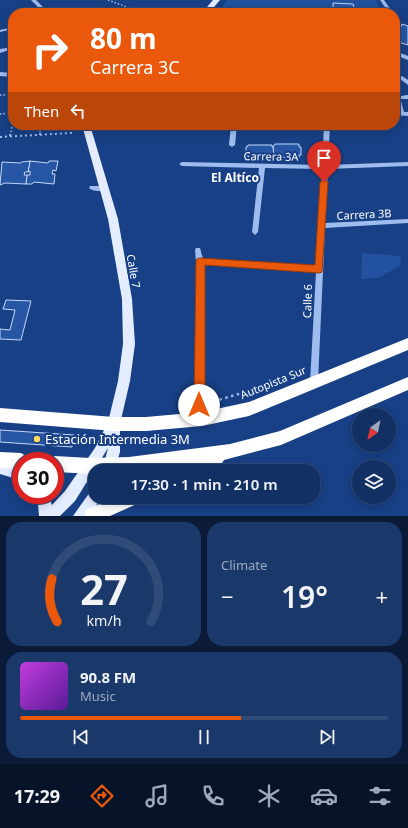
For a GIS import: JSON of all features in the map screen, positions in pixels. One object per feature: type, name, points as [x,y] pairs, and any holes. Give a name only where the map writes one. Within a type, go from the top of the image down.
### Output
[{"type":"highway","name":"Autopista Sur","points":[[0,415],[114,424],[146,424],[200,412],[249,410],[408,344]]},
{"type":"highway","points":[[143,464],[230,452],[281,438],[408,383]]},
{"type":"highway","points":[[204,464],[230,452]]},
{"type":"highway","points":[[0,460],[12,461]]},
{"type":"highway","points":[[64,465],[88,466]]},
{"type":"highway","points":[[92,516],[118,504]]},
{"type":"main road","points":[[210,8],[217,0]]},
{"type":"main road","name":"Calle 7","points":[[87,130],[113,219],[127,299],[129,344],[122,388],[114,424]]},
{"type":"main road","points":[[91,464],[114,424]]},
{"type":"main road","points":[[110,464],[114,452],[114,424]]},
{"type":"main road","points":[[0,468],[12,471]]},
{"type":"main road","points":[[51,516],[70,496],[88,469]]},
{"type":"main road","points":[[44,504],[46,516]]},
{"type":"main road","points":[[80,516],[89,504]]},
{"type":"street","points":[[33,0],[42,8]]},
{"type":"street","points":[[402,78],[408,83]]},
{"type":"street","points":[[400,105],[405,114]]},
{"type":"street","points":[[232,145],[234,130]]},
{"type":"street","name":"Calle 6","points":[[314,382],[327,130]]},
{"type":"street","name":"Carrera 3A","points":[[182,164],[325,167],[408,164]]},
{"type":"street","points":[[255,232],[262,166]]},
{"type":"street","points":[[92,188],[104,188]]},
{"type":"street","name":"Carrera 3B","points":[[321,226],[408,221]]},
{"type":"street","points":[[198,250],[200,262],[200,412]]},
{"type":"street","points":[[200,262],[319,269]]},
{"type":"path","points":[[108,0],[130,8]]},
{"type":"path","points":[[10,136],[11,130]]},
{"type":"path","points":[[40,130],[40,135]]},
{"type":"path","points":[[0,137],[71,133],[71,130]]},
{"type":"path","points":[[200,412],[286,380]]},
{"type":"shaded area","points":[[227,0],[376,0],[380,8],[221,8]]},
{"type":"shaded area","points":[[362,253],[401,256],[400,266],[378,278],[361,279]]},
{"type":"building","points":[[333,3],[353,4],[354,8],[333,8]]},
{"type":"building","points":[[402,24],[408,26],[408,45],[400,43],[400,29]]},
{"type":"building","points":[[275,144],[299,144],[299,147],[301,147],[301,155],[299,155],[299,158],[276,157],[276,155],[274,156],[273,147]]},
{"type":"building","points":[[248,145],[272,145],[274,156],[271,156],[271,158],[248,157],[248,155],[246,155],[246,147]]},
{"type":"building","points":[[30,161],[48,163],[49,161],[58,161],[56,171],[53,170],[52,174],[55,174],[54,184],[34,182],[32,184],[26,184],[27,175],[30,175],[30,171],[28,172]]},
{"type":"building","points":[[30,161],[28,172],[25,172],[24,175],[27,175],[26,184],[5,183],[0,185],[2,162],[20,163]]},
{"type":"building","points":[[6,300],[31,301],[21,340],[0,339],[0,329],[10,330],[15,310],[3,309]]},
{"type":"building","name":"Estación Intermedia 3M","points":[[0,430],[74,435],[72,447],[0,442]]},
{"type":"place","name":"Estación Intermedia 3M","points":[[37,439]]},
{"type":"district","name":"El Altíco","points":[[235,177]]},
{"type":"route","points":[[199,405],[200,262],[319,269],[324,182]]}]
